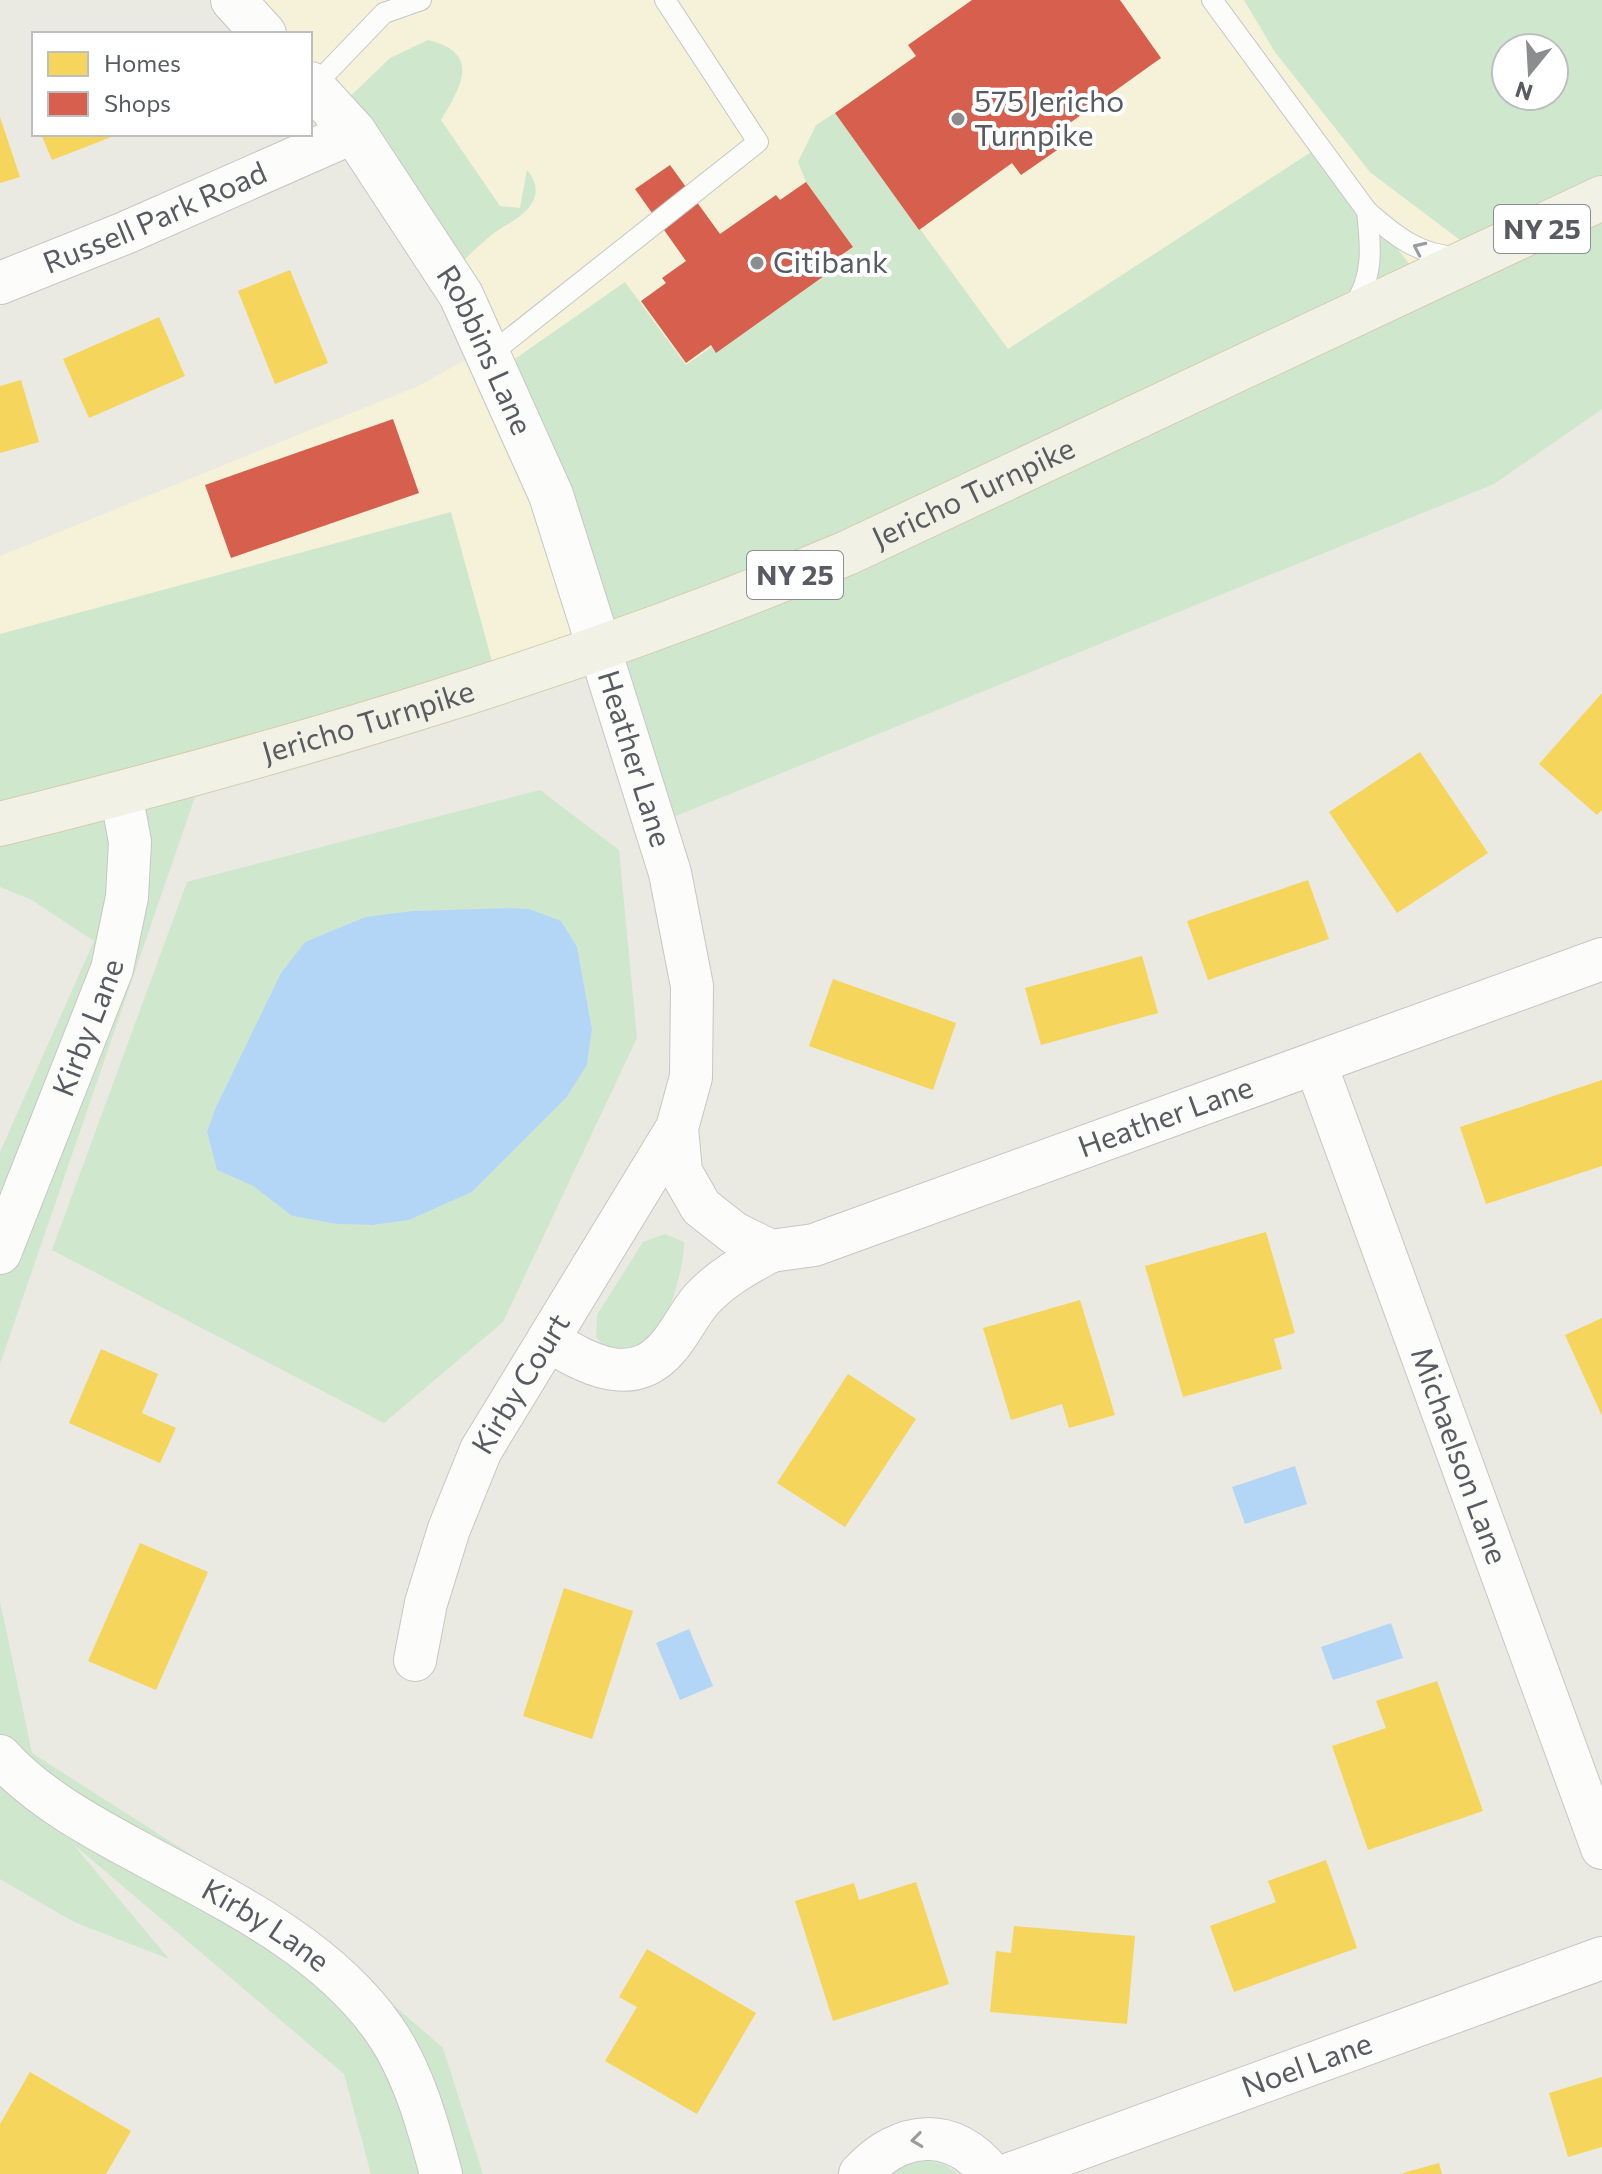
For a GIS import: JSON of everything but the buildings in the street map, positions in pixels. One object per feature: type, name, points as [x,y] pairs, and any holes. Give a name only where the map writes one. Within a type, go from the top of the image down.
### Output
[{"type":"main road","name":"Jericho Turnpike","points":[[0,824],[121,793],[424,706],[600,650],[728,603],[847,553],[1602,198]]},
{"type":"street","points":[[233,0],[262,32]]},
{"type":"street","name":"Robbins Lane","points":[[312,85],[354,132],[442,262],[551,495],[600,650]]},
{"type":"street","name":"Russell Park Road","points":[[0,283],[125,233],[354,132]]},
{"type":"street","name":"Heather Lane","points":[[600,650],[670,873],[692,986],[691,1077],[677,1128],[681,1172],[701,1207],[734,1233],[771,1251]]},
{"type":"street","name":"Kirby Lane","points":[[0,1253],[112,969],[127,897],[130,842],[121,793]]},
{"type":"street","name":"Heather Lane","points":[[548,1340],[601,1369],[635,1369],[653,1361],[669,1346],[699,1302],[719,1282],[771,1251],[814,1245],[1602,959]]},
{"type":"street","name":"Michaelson Lane","points":[[1316,1065],[1602,1848]]},
{"type":"street","name":"Kirby Court","points":[[415,1660],[426,1603],[449,1529],[481,1450],[677,1128]]},
{"type":"street","name":"Kirby Lane","points":[[0,1756],[23,1781],[113,1838],[232,1903],[333,1971],[384,2029],[424,2112],[441,2174]]},
{"type":"street","name":"Noel Lane","points":[[1010,2174],[1602,1958]]},
{"type":"street","points":[[860,2174],[879,2154],[903,2142],[930,2138],[957,2145],[980,2160],[991,2174]]},
{"type":"lane","points":[[312,85],[384,13],[421,0]]},
{"type":"lane","points":[[488,356],[758,142],[665,0]]},
{"type":"lane","points":[[1212,0],[1367,211],[1397,237],[1424,252],[1443,257],[1481,257]]},
{"type":"lane","points":[[1343,321],[1358,299],[1370,265],[1367,211]]},
{"type":"shaded area","points":[[233,0],[1244,0],[1275,52],[1370,172],[1481,256],[774,579],[0,826],[0,556],[418,386],[489,347],[312,87],[312,32],[262,32]]},
{"type":"green space","points":[[1244,0],[1602,0],[1602,409],[1494,484],[666,820],[499,370],[625,282],[686,365],[852,248],[806,182],[798,162],[816,125],[835,113],[1008,349],[1319,147],[1427,287],[1480,255],[1370,172],[1275,52]]},
{"type":"green space","points":[[428,40],[456,53],[461,62],[460,84],[441,120],[500,206],[520,208],[527,170],[536,188],[532,204],[526,211],[490,237],[451,272],[335,111],[390,58]]},
{"type":"green space","points":[[451,512],[498,683],[0,823],[0,634]]},
{"type":"green space","points":[[198,788],[0,1364],[0,1152],[94,941],[30,899],[0,887],[0,842]]},
{"type":"green space","points":[[540,790],[619,850],[637,1038],[503,1322],[384,1423],[52,1250],[187,882]],"holes":[[[510,908],[561,921],[577,948],[592,1029],[587,1065],[566,1098],[472,1192],[409,1220],[373,1225],[337,1224],[292,1216],[253,1186],[217,1170],[207,1132],[215,1109],[281,974],[305,942],[365,917]]]},
{"type":"green space","points":[[665,1234],[684,1242],[676,1289],[662,1325],[654,1336],[626,1354],[606,1348],[596,1337],[597,1315],[643,1242]]},
{"type":"green space","points":[[0,1601],[32,1753],[304,1927],[443,2048],[483,2174],[371,2174],[344,2074],[72,1843],[169,1959],[74,1922],[0,1879]]},
{"type":"green space","points":[[926,2161],[943,2164],[959,2174],[890,2174],[909,2163]]},
{"type":"water","points":[[529,909],[561,921],[577,947],[592,1029],[587,1065],[566,1098],[472,1192],[409,1220],[373,1225],[337,1224],[292,1216],[253,1186],[217,1170],[207,1132],[215,1109],[281,973],[305,942],[365,917],[413,911]]},
{"type":"water","points":[[1295,1466],[1307,1504],[1245,1524],[1232,1487]]},
{"type":"water","points":[[1391,1623],[1403,1658],[1333,1680],[1321,1647]]},
{"type":"water","points":[[689,1629],[713,1686],[680,1700],[656,1643]]},
{"type":"place","name":"575 Jericho Turnpike","points":[[958,119]]},
{"type":"place","name":"Citibank","points":[[757,263]]}]
